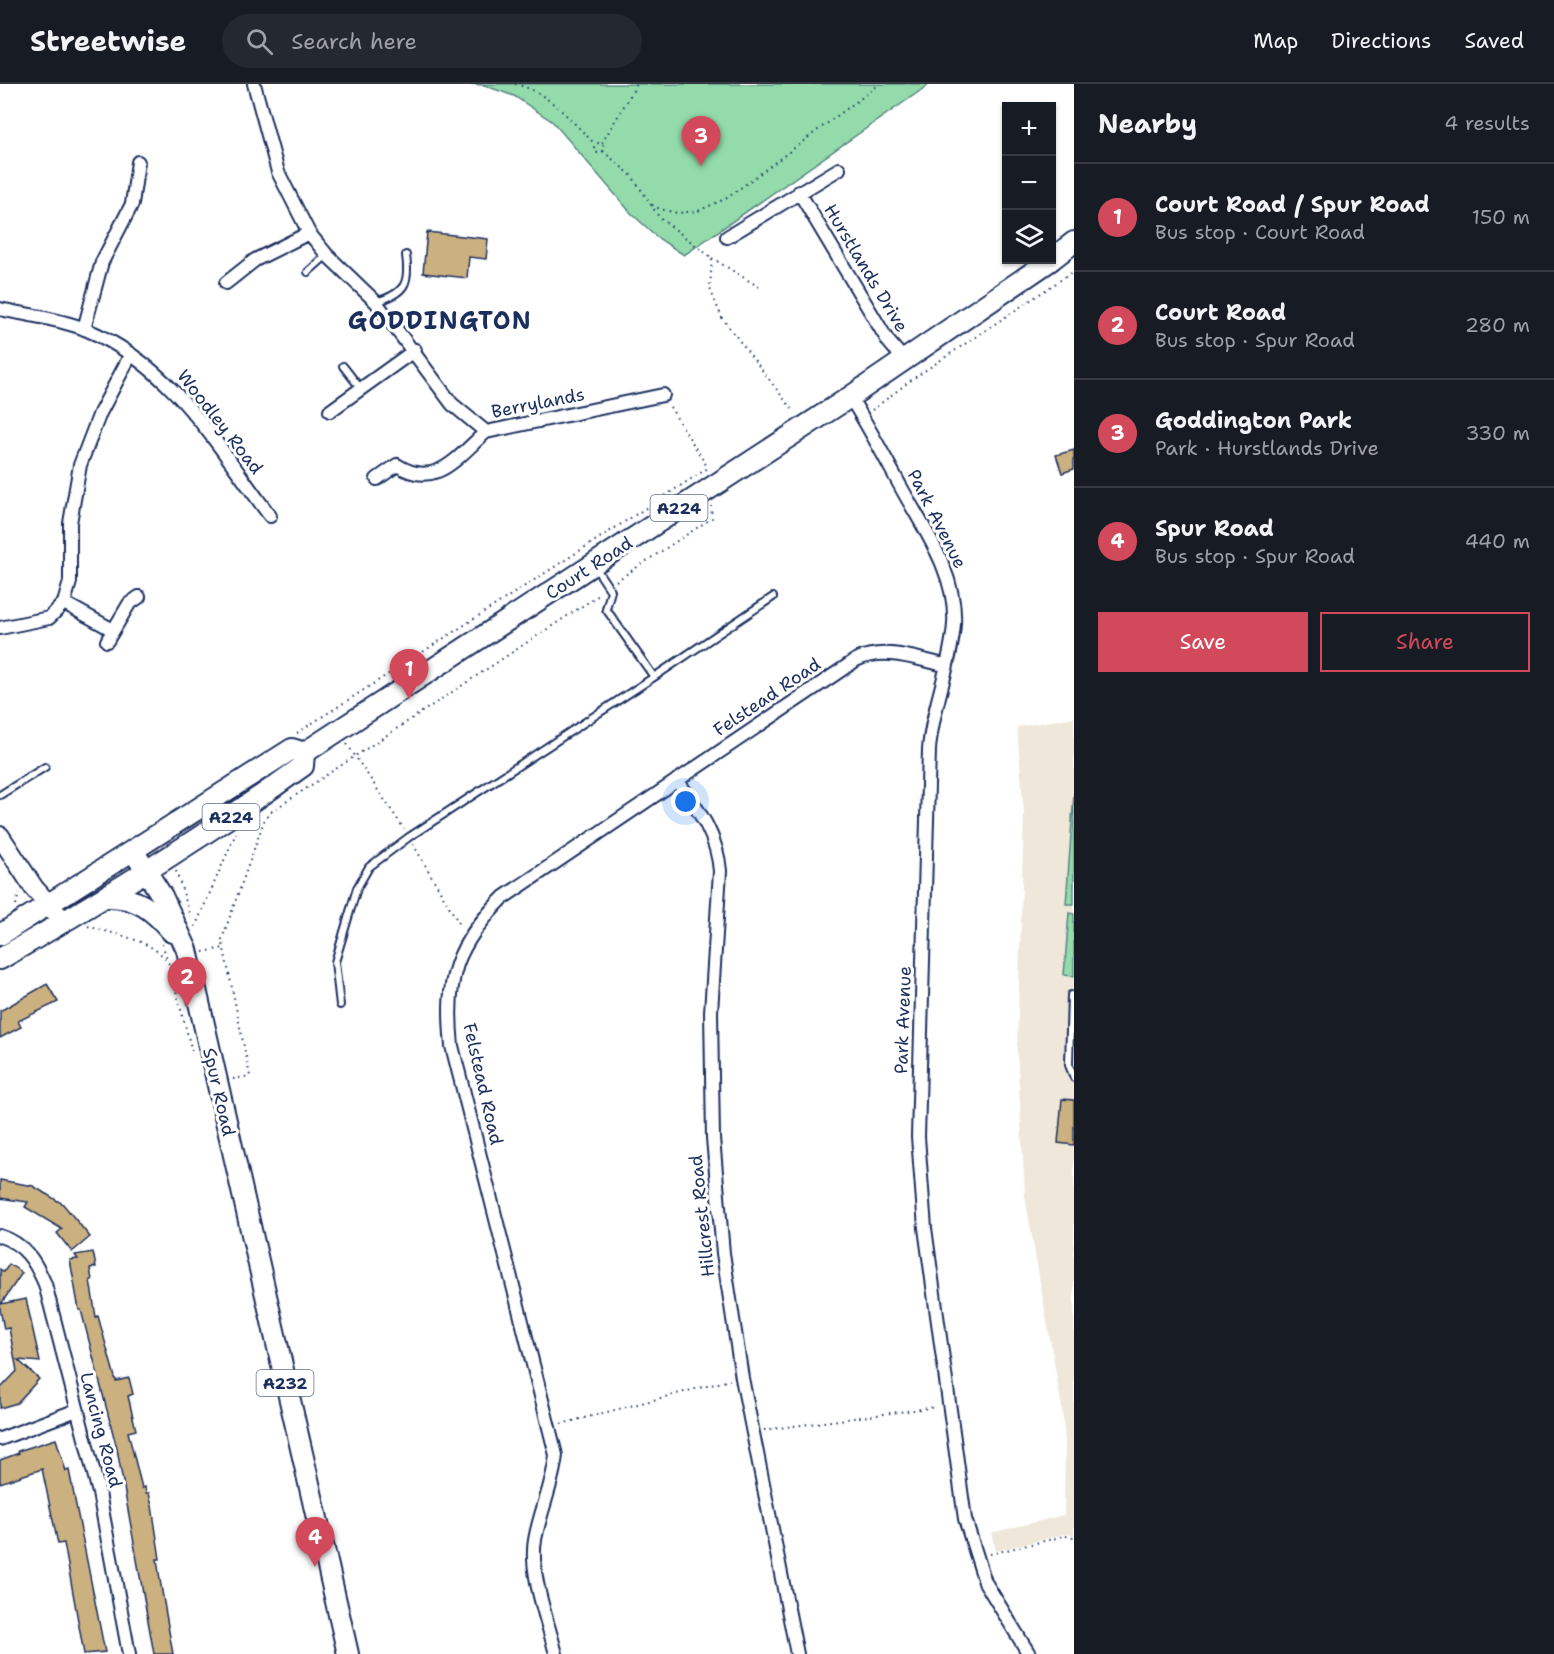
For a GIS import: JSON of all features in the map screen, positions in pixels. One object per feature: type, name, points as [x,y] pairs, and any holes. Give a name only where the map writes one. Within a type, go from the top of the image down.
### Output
[{"type":"main road","name":"Court Road","points":[[1056,255],[1074,242]]},
{"type":"main road","name":"Court Road","points":[[304,753],[593,565],[712,484],[905,361],[1044,264]]},
{"type":"main road","name":"Court Road","points":[[0,935],[134,852],[292,749],[304,753]]},
{"type":"main road","name":"Court Road","points":[[0,959],[76,920],[105,897],[248,806],[303,766],[304,753]]},
{"type":"main road","name":"Spur Road","points":[[134,852],[192,947],[348,1654]]},
{"type":"main road","points":[[105,897],[119,897],[147,906],[192,947]]},
{"type":"street","name":"Berrylands","points":[[254,84],[278,172],[309,233],[327,255],[376,302],[415,350],[452,404],[486,432],[663,395]]},
{"type":"street","points":[[84,329],[102,262],[132,204],[138,162]]},
{"type":"street","name":"Hurstlands Drive","points":[[727,237],[839,169]]},
{"type":"street","name":"Hurstlands Drive","points":[[799,192],[888,340],[905,361]]},
{"type":"street","points":[[226,283],[255,260],[309,233]]},
{"type":"street","name":"Woodley Road","points":[[0,309],[84,329],[152,368],[183,399],[270,516]]},
{"type":"street","points":[[330,411],[415,350]]},
{"type":"street","points":[[0,628],[49,618],[64,603],[70,582],[70,523],[80,465],[100,413],[131,354]]},
{"type":"street","name":"Park Avenue","points":[[850,397],[935,549],[949,580],[954,604],[954,626],[931,720],[918,1137],[925,1228],[964,1519],[975,1557],[986,1582],[1029,1654]]},
{"type":"street","points":[[378,479],[396,465],[408,472],[428,476],[440,472],[486,432]]},
{"type":"street","points":[[64,603],[110,635],[129,604],[139,597]]},
{"type":"street","name":"Felstead Road","points":[[556,1654],[535,1569],[534,1542],[554,1474],[556,1455],[452,1046],[448,1007],[455,970],[468,938],[504,897],[842,668],[867,654],[882,652],[945,665]]},
{"type":"street","name":"Hillcrest Road","points":[[677,780],[711,829],[718,850],[720,872],[711,1012],[713,1138],[723,1253],[742,1378],[797,1654]]},
{"type":"street","points":[[0,836],[26,878],[47,905],[64,919],[76,920]]},
{"type":"street","name":"Lancing Road","points":[[0,1236],[14,1241],[35,1260],[45,1284],[99,1493],[129,1654]]},
{"type":"street","points":[[0,1439],[77,1410]]},
{"type":"lane","points":[[308,272],[327,255]]},
{"type":"lane","points":[[376,302],[397,293],[405,285],[409,274],[406,255]]},
{"type":"lane","points":[[343,366],[361,389]]},
{"type":"lane","points":[[593,565],[610,591],[606,609],[654,677]]},
{"type":"lane","points":[[340,1005],[335,962],[344,924],[357,888],[369,867],[409,837],[773,597]]},
{"type":"lane","points":[[0,795],[45,767]]},
{"type":"lane","points":[[1071,995],[1069,1065],[1074,1078]]},
{"type":"path","points":[[515,84],[529,87],[545,97],[595,144],[596,151],[603,151],[632,176],[659,218],[711,258],[759,287]]},
{"type":"path","points":[[603,151],[602,143],[637,84]]},
{"type":"path","points":[[650,204],[677,213],[698,211],[727,198],[880,84]]},
{"type":"path","points":[[595,144],[602,143]]},
{"type":"path","points":[[711,258],[710,289],[722,318],[794,412]]},
{"type":"path","points":[[615,581],[712,518],[712,484],[663,395]]},
{"type":"path","points":[[295,734],[712,484]]},
{"type":"path","points":[[230,1079],[250,1076],[222,939],[264,821],[272,811],[600,594],[604,581]]},
{"type":"path","points":[[346,743],[354,754]]},
{"type":"path","points":[[179,878],[194,929],[238,828]]},
{"type":"path","points":[[76,920],[152,947],[163,954],[169,964]]},
{"type":"path","points":[[159,937],[169,964],[194,1060]]},
{"type":"path","points":[[192,947],[200,952],[224,948]]},
{"type":"path","points":[[549,1427],[742,1378]]},
{"type":"path","points":[[752,1431],[948,1406]]},
{"type":"path","points":[[975,1557],[1065,1536],[1074,1537]]},
{"type":"shaded area","points":[[1074,717],[1074,1535],[1065,1534],[996,1551],[991,1533],[1064,1515],[1065,1441],[1062,1408],[1025,1196],[1017,1050],[1024,813],[1017,727]]},
{"type":"green space","points":[[469,84],[930,84],[684,255],[658,238],[631,213],[553,122],[514,96],[483,85]]},
{"type":"green space","points":[[1074,793],[1074,904],[1066,904]]},
{"type":"green space","points":[[1069,913],[1074,914],[1074,976],[1064,975]]},
{"type":"building","points":[[427,232],[488,239],[486,259],[469,257],[467,278],[423,273]]},
{"type":"building","points":[[1074,450],[1074,469],[1062,473],[1056,455]]},
{"type":"building","points":[[47,984],[58,1002],[18,1021],[21,1027],[0,1038],[0,1011]]},
{"type":"building","points":[[1062,1099],[1074,1100],[1074,1145],[1058,1143]]},
{"type":"building","points":[[0,1180],[33,1186],[63,1204],[90,1237],[72,1252],[57,1233],[62,1229],[25,1207],[28,1202],[0,1198]]},
{"type":"building","points":[[93,1252],[96,1267],[90,1268],[92,1280],[90,1280],[96,1317],[98,1316],[116,1381],[129,1378],[133,1394],[128,1396],[136,1430],[128,1432],[142,1488],[145,1487],[146,1493],[149,1493],[152,1506],[160,1559],[157,1559],[173,1654],[154,1654],[117,1449],[81,1310],[79,1310],[70,1260],[78,1259],[75,1255]]},
{"type":"building","points":[[9,1264],[22,1273],[1,1304],[26,1299],[40,1362],[18,1360],[39,1379],[17,1403],[0,1408],[0,1389],[17,1371],[9,1328],[4,1329],[0,1309],[0,1269],[4,1272]]},
{"type":"building","points":[[56,1439],[66,1471],[69,1470],[105,1652],[84,1654],[64,1543],[58,1544],[42,1469],[0,1483],[0,1460],[19,1453],[18,1451]]},
{"type":"place","name":"Goddington Park","points":[[701,166]]},
{"type":"place","name":"Court Road / Spur Road","points":[[409,699]]},
{"type":"place","name":"Court Road","points":[[187,1007]]},
{"type":"place","name":"Spur Road","points":[[315,1567]]},
{"type":"district","name":"GODDINGTON","points":[[440,321]]}]
